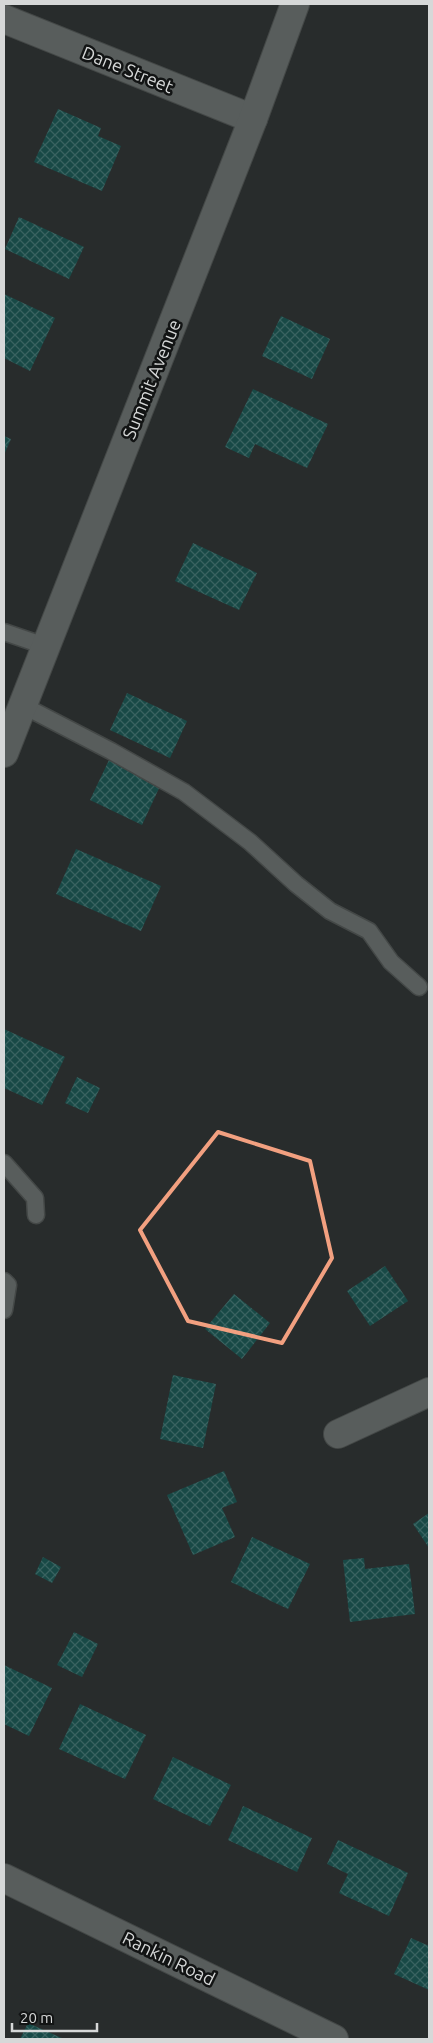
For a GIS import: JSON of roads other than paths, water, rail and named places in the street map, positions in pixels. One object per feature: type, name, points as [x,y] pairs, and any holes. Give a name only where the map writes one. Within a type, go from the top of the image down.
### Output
[{"type":"main road","name":"Summit Avenue","points":[[4,753],[253,119],[295,4]]},
{"type":"main road","name":"Dane Street","points":[[4,19],[253,119]]},
{"type":"main road","points":[[338,1434],[429,1392]]},
{"type":"main road","name":"Rankin Road","points":[[4,1878],[334,2039]]},
{"type":"lane","points":[[4,632],[45,646]]},
{"type":"lane","points":[[22,705],[111,751],[184,792],[250,842],[296,884],[330,911],[369,931],[391,962],[419,987]]},
{"type":"lane","points":[[4,1163],[35,1198],[36,1215]]},
{"type":"lane","points":[[4,1281],[8,1286],[4,1310]]}]
